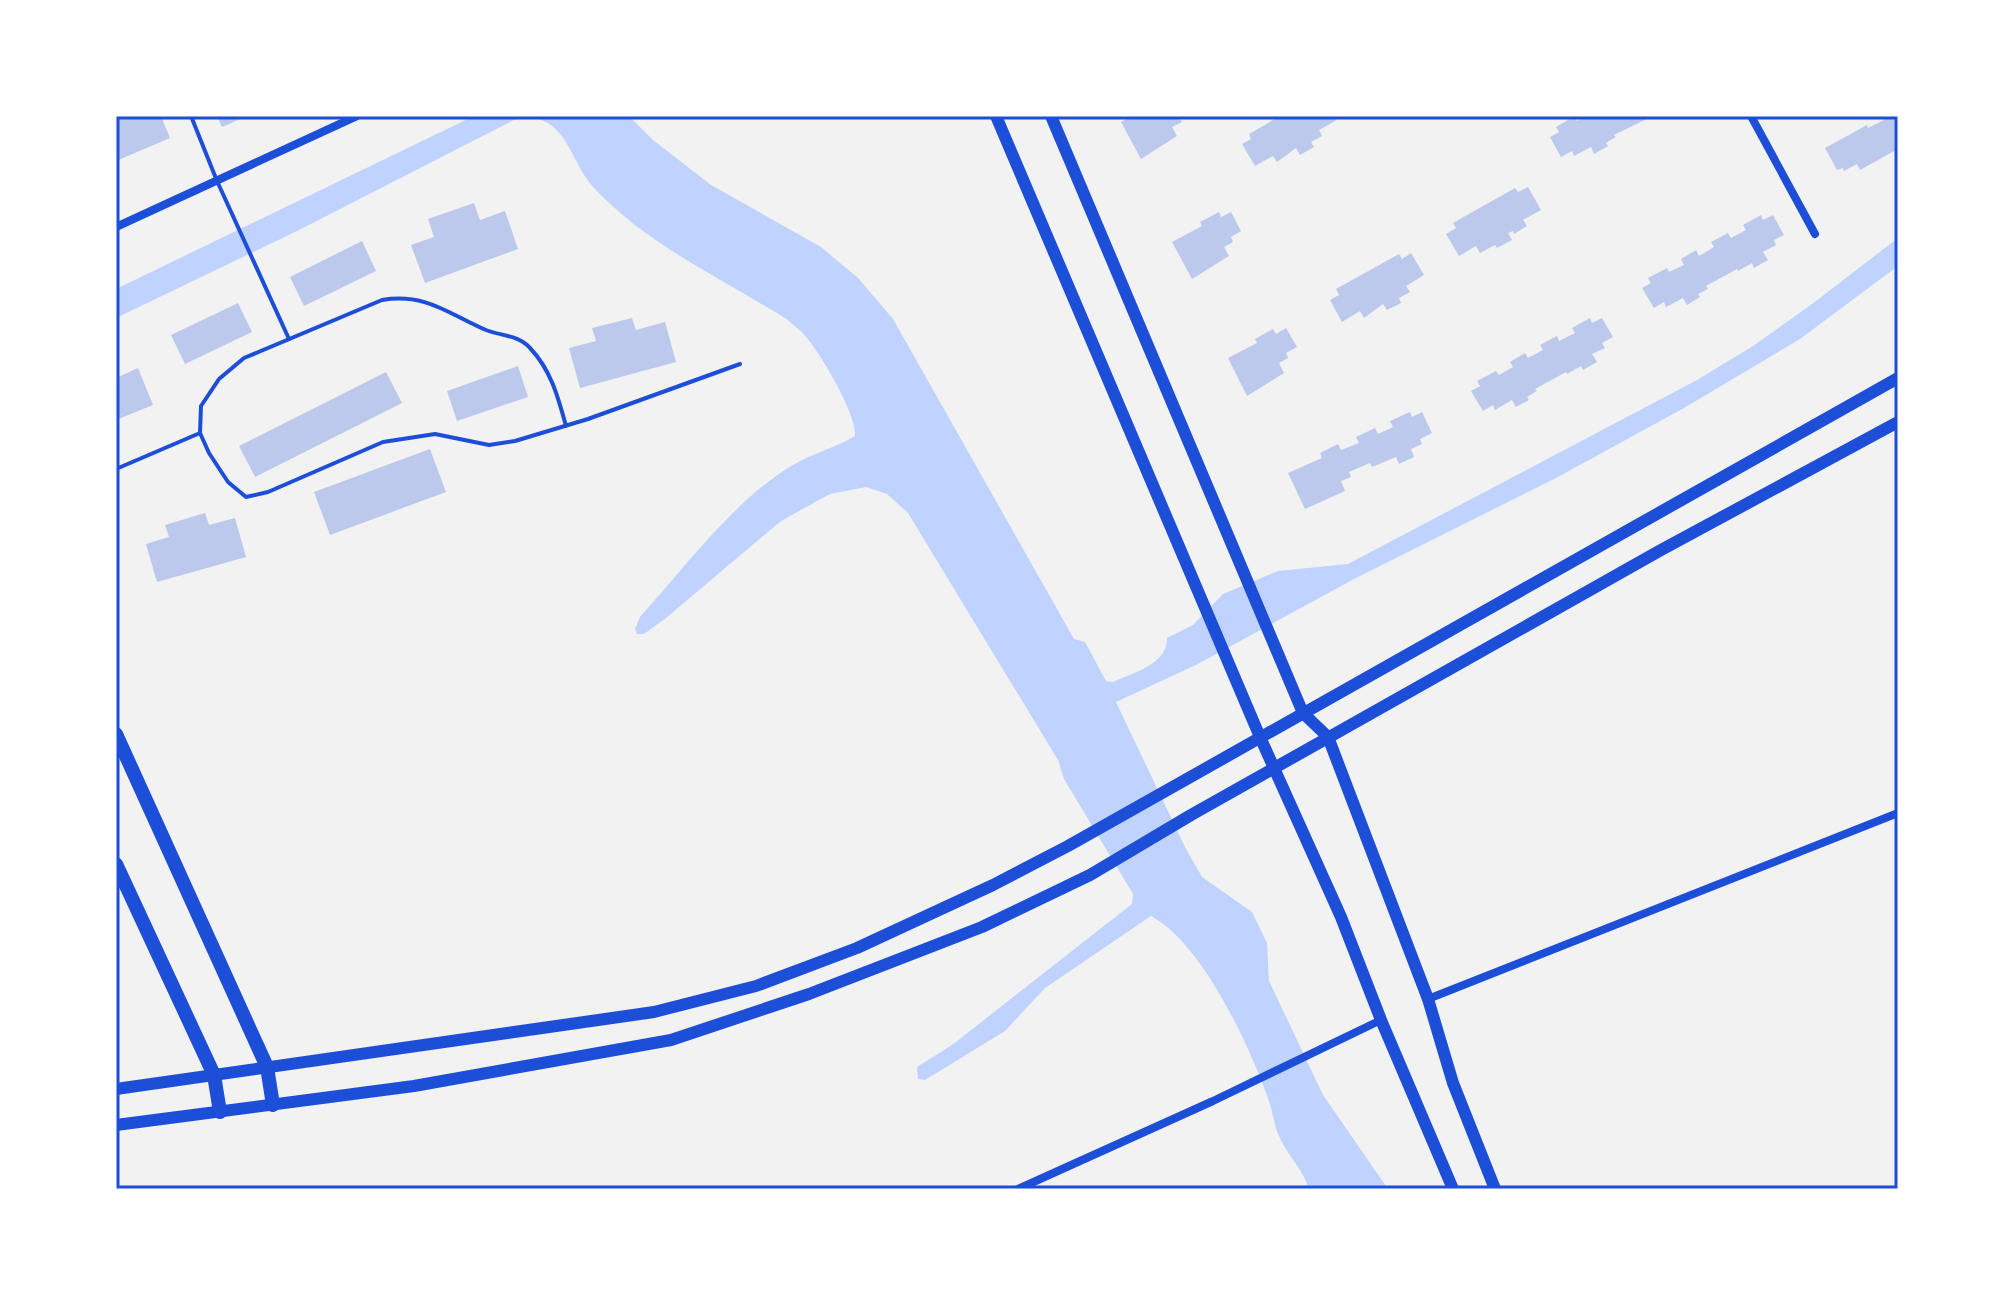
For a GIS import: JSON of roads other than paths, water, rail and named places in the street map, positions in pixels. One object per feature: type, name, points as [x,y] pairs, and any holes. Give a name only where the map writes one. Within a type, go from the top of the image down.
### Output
[{"type":"main road","points":[[996,116],[1260,737],[1341,917],[1453,1189]]},
{"type":"main road","points":[[1051,116],[1303,713],[1328,737],[1428,999],[1453,1083],[1495,1189]]},
{"type":"main road","points":[[116,1089],[654,1012],[756,986],[857,948],[993,885],[1068,846],[1898,378]]},
{"type":"main road","points":[[116,1125],[414,1086],[671,1040],[809,994],[939,944],[982,927],[1090,875],[1661,550],[1898,422]]},
{"type":"main road","points":[[116,734],[267,1067],[273,1105]]},
{"type":"main road","points":[[116,864],[214,1075],[220,1112]]},
{"type":"street","points":[[116,227],[357,116]]},
{"type":"street","points":[[1751,116],[1815,234]]},
{"type":"street","points":[[1428,999],[1898,813]]},
{"type":"street","points":[[1018,1189],[1213,1101],[1381,1020]]},
{"type":"lane","points":[[191,116],[289,339]]},
{"type":"lane","points":[[566,426],[557,391],[545,366],[522,340],[489,331],[433,303],[404,297],[382,300],[244,358],[219,379],[201,406],[200,433],[228,482],[246,497],[268,492],[383,442],[435,434],[489,445],[515,441],[566,426],[740,364]]},
{"type":"lane","points":[[116,469],[200,433]]},
{"type":"water","points":[[474,116],[629,116],[653,140],[711,185],[821,247],[858,278],[893,319],[1074,639],[1085,642],[1106,681],[1113,682],[1156,661],[1166,647],[1167,638],[1193,625],[1223,594],[1278,571],[1348,564],[1697,380],[1753,346],[1898,238],[1898,266],[1800,339],[1684,408],[1556,478],[1356,578],[1196,665],[1116,702],[1202,877],[1252,912],[1267,943],[1269,981],[1323,1095],[1388,1189],[1309,1189],[1279,1136],[1261,1079],[1222,999],[1189,949],[1151,916],[1045,988],[1005,1031],[925,1080],[918,1079],[917,1067],[952,1045],[1132,904],[1133,894],[1064,779],[1058,760],[908,513],[887,494],[866,487],[830,494],[781,521],[666,618],[644,634],[637,634],[635,629],[640,617],[731,515],[793,465],[855,436],[854,426],[837,386],[803,333],[788,320],[686,260],[638,227],[594,188],[557,130],[534,118],[518,118],[299,230],[116,318],[116,289]]}]
